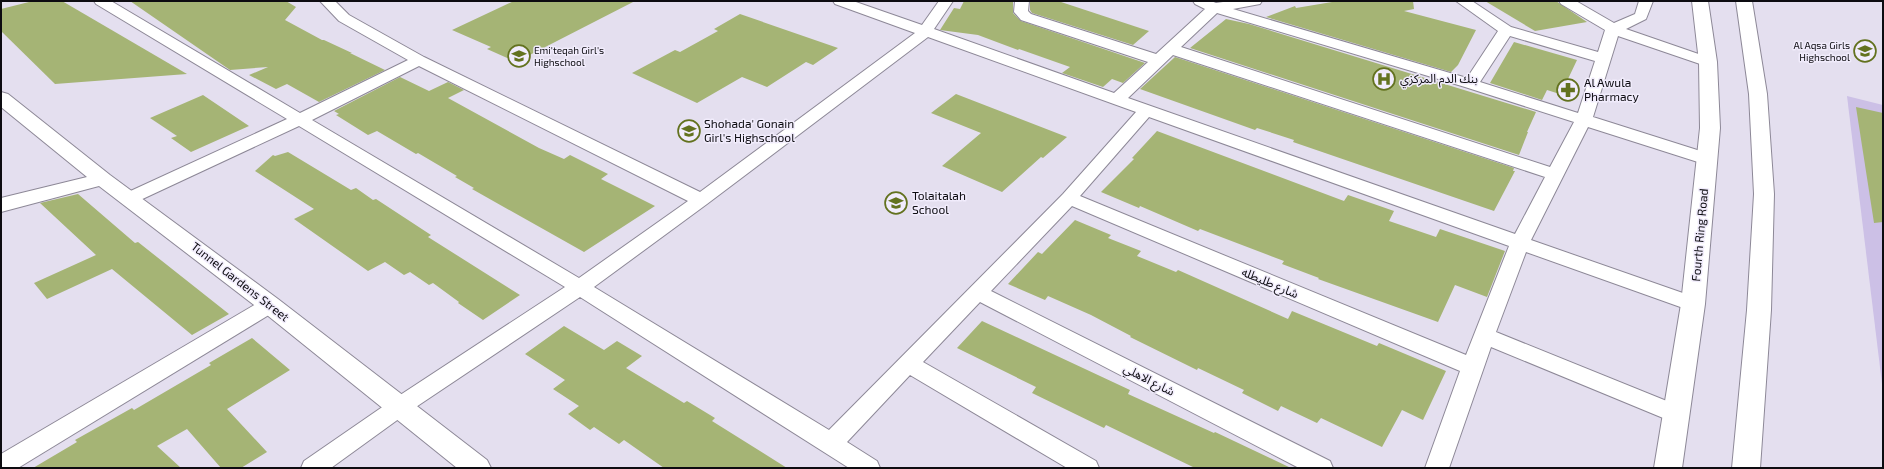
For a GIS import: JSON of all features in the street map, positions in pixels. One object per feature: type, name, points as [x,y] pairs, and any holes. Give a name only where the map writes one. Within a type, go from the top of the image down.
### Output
[{"type":"main road","name":"Fourth Ring Road","points":[[1668,468],[1693,304],[1710,128],[1708,62],[1700,1]]},
{"type":"main road","points":[[1744,1],[1758,94],[1764,194],[1759,310],[1746,468]]},
{"type":"main road","name":"Tunnel Gardens Street","points":[[1,98],[270,305],[476,468]]},
{"type":"main road","points":[[1,205],[103,178]]},
{"type":"street","points":[[101,1],[580,288],[868,468]]},
{"type":"street","points":[[327,1],[344,18],[419,60],[701,200]]},
{"type":"street","points":[[840,1],[1693,304]]},
{"type":"street","points":[[313,468],[399,407],[580,288],[701,200],[925,32],[946,1]]},
{"type":"street","points":[[1022,1],[1021,12],[1026,17],[1158,60]]},
{"type":"street","points":[[1200,1],[1214,8],[1471,84],[1707,159]]},
{"type":"street","points":[[1117,99],[1214,8],[1255,1]]},
{"type":"street","points":[[1463,1],[1506,30],[1604,59]]},
{"type":"street","points":[[1566,1],[1613,29],[1708,62]]},
{"type":"street","points":[[1437,468],[1472,367],[1520,243],[1584,119],[1613,29],[1641,16],[1646,1]]},
{"type":"street","points":[[1471,84],[1506,30]]},
{"type":"street","points":[[1171,49],[1556,175]]},
{"type":"street","points":[[130,198],[299,120],[419,60]]},
{"type":"street","points":[[831,444],[1069,198],[1146,110]]},
{"type":"street","name":"شارع طليطله","points":[[1069,198],[1472,367]]},
{"type":"street","name":"شارع الاهلي","points":[[977,292],[1321,468]]},
{"type":"street","points":[[1,466],[270,305]]},
{"type":"street","points":[[1485,336],[1676,414]]},
{"type":"street","points":[[908,364],[1087,468]]},
{"type":"shaded area","points":[[1847,96],[1883,105],[1883,392]]},
{"type":"building","points":[[33,1],[62,1],[187,74],[55,84],[1,31],[1,9]]},
{"type":"building","points":[[130,1],[286,1],[296,7],[285,20],[322,40],[385,70],[319,102],[287,84],[276,89],[249,75],[268,67],[230,70]]},
{"type":"building","points":[[514,1],[635,1],[516,62],[487,49],[491,47],[452,30]]},
{"type":"building","points":[[964,1],[1013,1],[1013,13],[1021,21],[1145,63],[1123,83],[1112,79],[1103,87],[1062,73],[1070,67],[1019,49],[1018,50],[978,35],[940,30],[954,8],[960,9]]},
{"type":"building","points":[[1030,1],[1058,1],[1149,31],[1133,45],[1032,13],[1030,10]]},
{"type":"building","points":[[1338,1],[1413,1],[1414,9],[1404,11],[1476,30],[1458,65],[1451,72],[1266,17],[1295,6],[1296,8]]},
{"type":"building","points":[[1485,1],[1556,1],[1587,22],[1535,31]]},
{"type":"building","points":[[740,14],[838,48],[813,65],[806,62],[767,87],[742,77],[697,103],[632,73],[675,50],[680,52],[718,31],[714,29]]},
{"type":"building","points":[[1226,19],[1249,24],[1536,112],[1519,155],[1190,48]]},
{"type":"building","points":[[1514,42],[1577,60],[1568,79],[1575,81],[1566,96],[1547,90],[1542,100],[1490,83]]},
{"type":"building","points":[[1175,57],[1514,168],[1513,171],[1515,171],[1494,211],[1293,142],[1294,140],[1257,128],[1255,130],[1140,89]]},
{"type":"building","points":[[400,77],[429,91],[448,82],[464,90],[448,98],[539,148],[564,159],[570,155],[608,174],[601,179],[655,206],[584,252],[472,189],[474,188],[455,177],[457,176],[418,153],[416,154],[377,131],[368,135],[336,115],[339,114],[334,111]]},
{"type":"building","points":[[956,94],[1067,137],[1043,158],[1041,157],[1002,192],[942,166],[981,133],[931,113]]},
{"type":"building","points":[[203,95],[249,126],[191,152],[171,138],[177,136],[150,118]]},
{"type":"building","points":[[1856,107],[1883,113],[1883,222],[1874,223]]},
{"type":"building","points":[[1157,131],[1344,201],[1348,195],[1394,211],[1389,221],[1436,237],[1440,229],[1505,251],[1487,297],[1455,285],[1438,322],[1318,279],[1319,278],[1282,264],[1284,261],[1200,229],[1198,231],[1140,206],[1139,208],[1101,192],[1134,159],[1132,158]]},
{"type":"building","points":[[288,152],[351,190],[356,188],[373,200],[376,199],[431,235],[428,237],[520,295],[483,320],[458,303],[459,302],[433,283],[429,285],[410,272],[404,275],[385,262],[368,271],[294,219],[314,209],[255,171],[273,155],[275,156]]},
{"type":"building","points":[[78,194],[135,243],[138,242],[229,314],[192,335],[112,269],[47,299],[34,283],[96,255],[40,203]]},
{"type":"building","points":[[1075,220],[1111,235],[1108,238],[1141,251],[1137,256],[1176,272],[1178,270],[1288,319],[1292,311],[1377,346],[1379,343],[1446,371],[1423,420],[1402,410],[1382,447],[1321,418],[1317,423],[1281,406],[1278,411],[1242,393],[1244,390],[1198,368],[1197,370],[1130,337],[1131,336],[1091,315],[1048,296],[1045,300],[1008,284],[1038,252],[1042,254]]},
{"type":"building","points":[[982,321],[1130,390],[1128,394],[1214,433],[1215,432],[1291,468],[1195,468],[1106,425],[1104,428],[1032,393],[1036,387],[957,348]]},
{"type":"building","points":[[564,326],[604,350],[617,341],[642,356],[626,368],[684,403],[687,401],[715,418],[712,421],[787,468],[664,468],[624,440],[619,444],[594,427],[590,430],[568,414],[579,406],[553,389],[565,380],[525,354]]},
{"type":"building","points":[[252,338],[290,370],[227,409],[267,452],[241,468],[221,468],[187,429],[157,446],[181,468],[33,468],[77,442],[75,440],[132,408],[134,410],[211,365],[209,363]]},
{"type":"place","name":"Al Aqsa Girls Highschool","points":[[1865,51]]},
{"type":"place","name":"Emi'teqah Girl's Highschool","points":[[519,56]]},
{"type":"place","name":"بنك الدم المركزي","points":[[1384,79]]},
{"type":"place","name":"Al Awula Pharmacy","points":[[1568,90]]},
{"type":"place","name":"Shohada' Gonain Girl's Highschool","points":[[689,131]]},
{"type":"place","name":"Tolaitalah School","points":[[896,203]]}]
